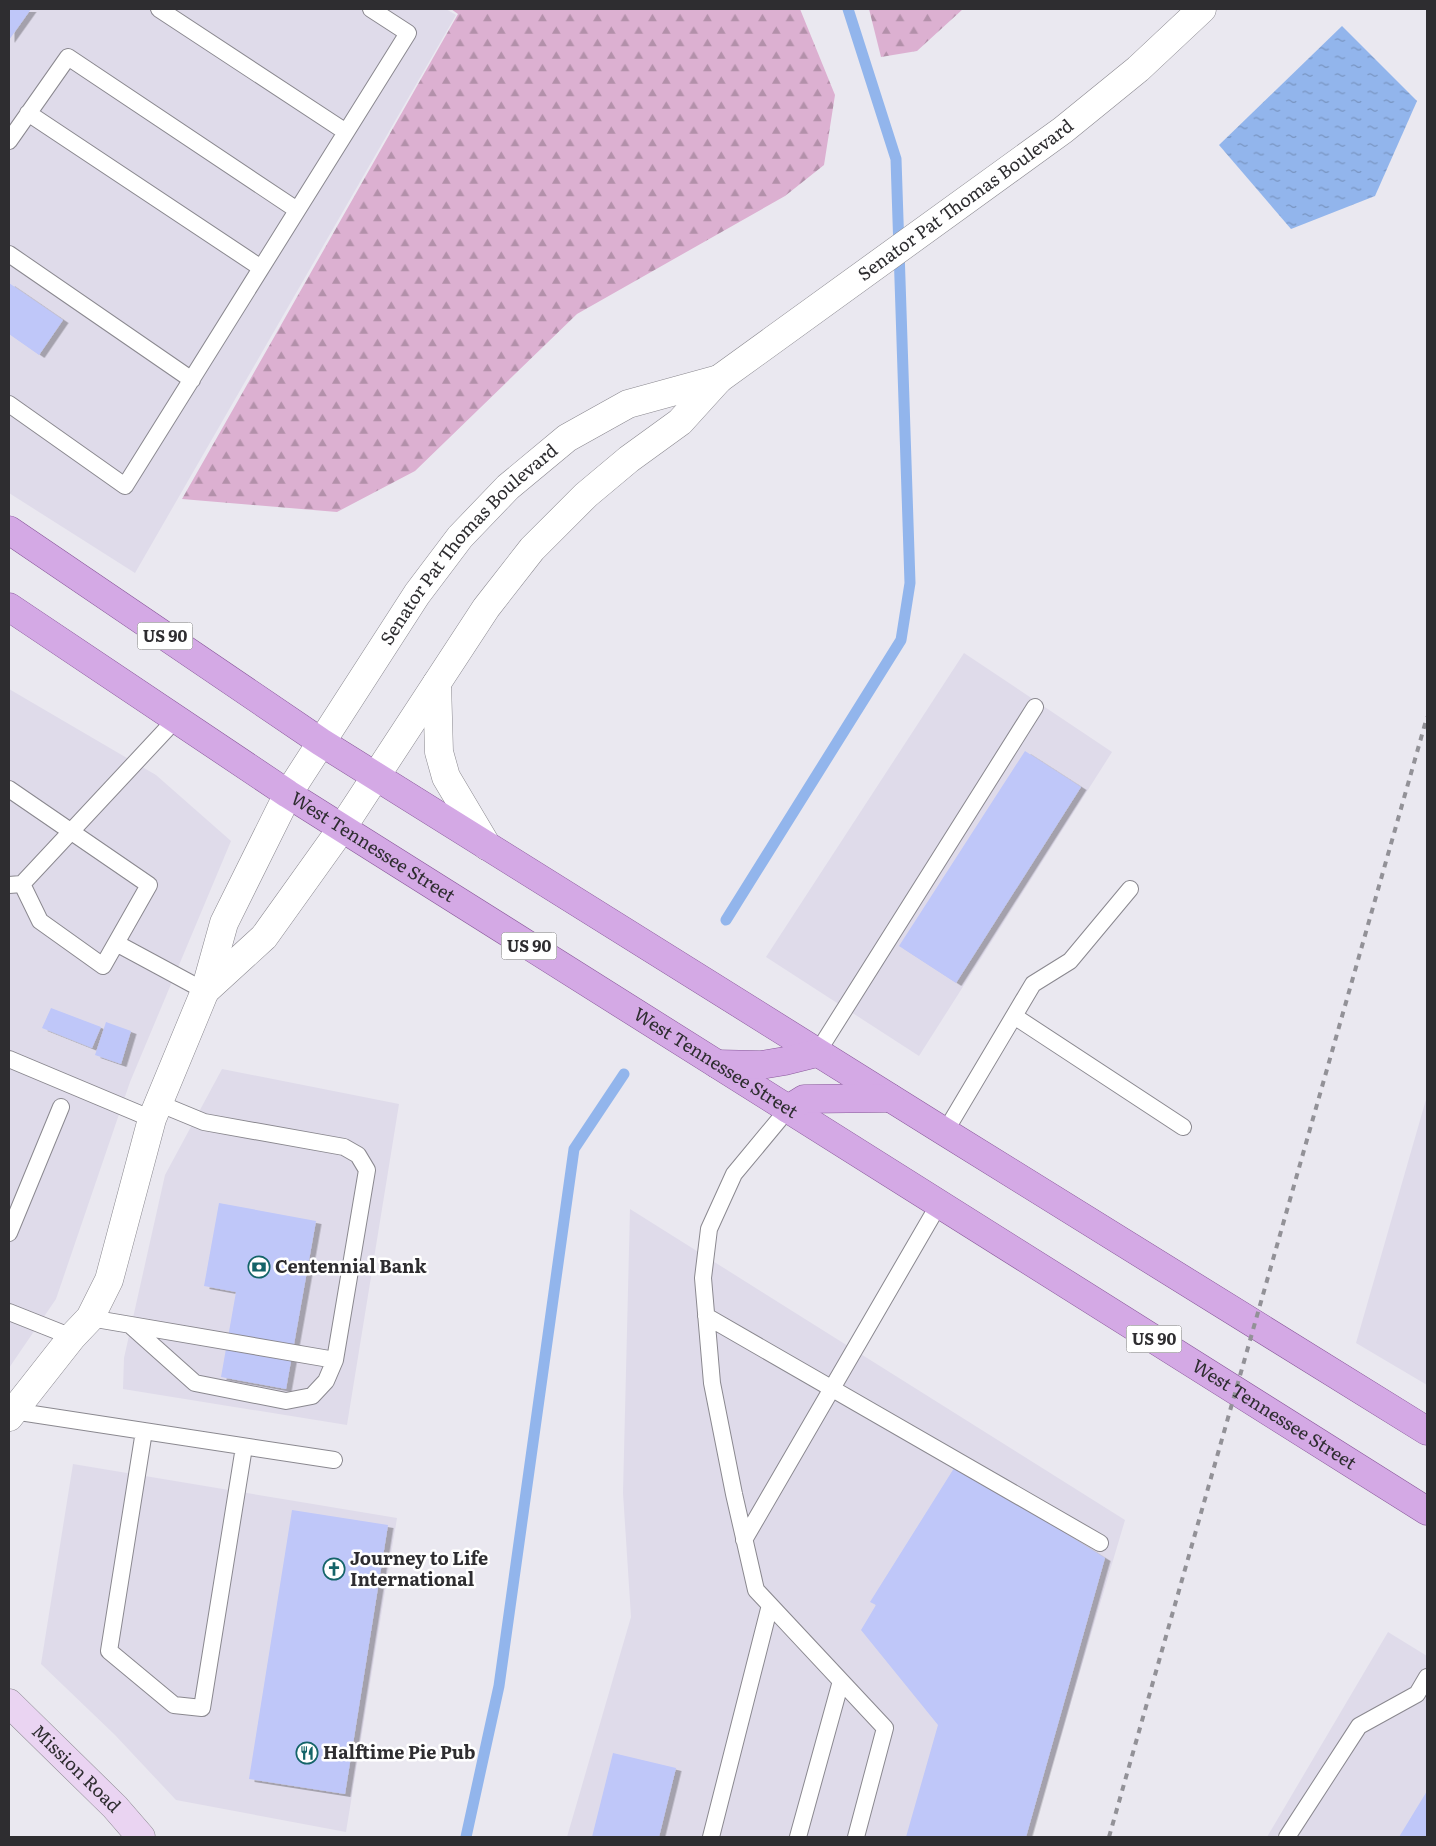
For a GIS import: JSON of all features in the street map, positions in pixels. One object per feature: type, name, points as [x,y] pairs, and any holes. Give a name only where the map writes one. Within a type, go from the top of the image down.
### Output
[{"type":"main road","name":"US 90","points":[[9,530],[321,742],[817,1053],[1427,1431]]},
{"type":"main road","name":"West Tennessee Street","points":[[9,607],[288,794],[1427,1511]]},
{"type":"main road","points":[[716,1064],[760,1065],[817,1053]]},
{"type":"main road","points":[[788,1109],[804,1099],[890,1098]]},
{"type":"main road","name":"Mission Road","points":[[9,1703],[115,1807],[141,1837]]},
{"type":"street","name":"Senator Pat Thomas Boulevard","points":[[205,991],[264,937],[342,828],[486,608],[532,549],[586,495],[629,459],[680,422],[719,379],[1063,130],[1138,69],[1202,9]]},
{"type":"street","name":"Senator Pat Thomas Boulevard","points":[[11,1414],[81,1328],[109,1280],[155,1111],[205,991],[224,923],[288,794],[417,594],[460,537],[508,487],[567,438],[628,404],[719,379]]},
{"type":"street","points":[[436,683],[439,752],[446,777],[487,846]]},
{"type":"lane","points":[[159,9],[346,132]]},
{"type":"lane","points":[[9,404],[125,486],[408,33],[371,9]]},
{"type":"lane","points":[[9,141],[68,57],[297,210]]},
{"type":"lane","points":[[28,113],[261,268]]},
{"type":"lane","points":[[9,254],[192,380]]},
{"type":"lane","points":[[817,1053],[1035,707]]},
{"type":"lane","points":[[9,790],[71,832],[149,885],[103,966],[40,921],[15,884],[71,832],[176,719]]},
{"type":"lane","points":[[945,1132],[1033,984],[1070,961],[1130,889]]},
{"type":"lane","points":[[116,943],[205,991]]},
{"type":"lane","points":[[1014,1016],[1183,1127]]},
{"type":"lane","points":[[9,1059],[155,1111],[204,1122],[344,1147],[358,1155],[367,1170],[335,1360],[326,1381],[312,1396],[286,1401],[195,1383],[130,1325]]},
{"type":"lane","points":[[9,1233],[60,1107]]},
{"type":"lane","points":[[788,1109],[734,1174],[710,1230],[703,1278],[712,1383],[756,1590],[885,1728],[856,1837]]},
{"type":"lane","points":[[744,1540],[939,1204]]},
{"type":"lane","points":[[9,1312],[81,1328],[130,1325],[335,1360]]},
{"type":"lane","points":[[706,1316],[1100,1544]]},
{"type":"lane","points":[[11,1414],[144,1431],[334,1460]]},
{"type":"lane","points":[[144,1431],[109,1652],[174,1705],[202,1708],[244,1446]]},
{"type":"lane","points":[[711,1837],[770,1605]]},
{"type":"lane","points":[[1289,1835],[1359,1726],[1417,1694],[1427,1677]]},
{"type":"lane","points":[[798,1837],[841,1681]]},
{"type":"shaded area","points":[[9,9],[446,9],[456,15],[135,573],[9,493]]},
{"type":"shaded area","points":[[964,653],[1112,752],[919,1056],[766,957]]},
{"type":"shaded area","points":[[9,689],[156,775],[231,841],[130,1082],[56,1299],[9,1368]]},
{"type":"shaded area","name":"Centennial Bank","points":[[222,1069],[399,1104],[347,1425],[123,1389],[124,1358],[165,1175]]},
{"type":"shaded area","points":[[1427,1096],[1427,1385],[1356,1343]]},
{"type":"shaded area","points":[[630,1209],[1125,1520],[1031,1837],[567,1837],[631,1617],[623,1493]]},
{"type":"shaded area","points":[[73,1464],[397,1518],[346,1832],[176,1800],[115,1735],[41,1664]]},
{"type":"shaded area","points":[[1388,1632],[1427,1656],[1427,1837],[1267,1837]]},
{"type":"green space","points":[[451,9],[800,9],[835,95],[824,165],[785,196],[577,314],[415,471],[337,512],[182,499],[458,14]]},
{"type":"green space","points":[[869,9],[963,9],[917,51],[881,57]]},
{"type":"water","points":[[1342,26],[1417,101],[1375,196],[1291,229],[1219,145]]},
{"type":"building","points":[[9,9],[31,9],[9,40]]},
{"type":"building","points":[[9,283],[63,320],[39,355],[9,334]]},
{"type":"building","points":[[1025,751],[1081,787],[956,983],[899,946]]},
{"type":"building","points":[[51,1008],[101,1027],[92,1048],[42,1028]]},
{"type":"building","points":[[106,1022],[131,1031],[121,1064],[95,1055]]},
{"type":"building","points":[[219,1203],[316,1221],[286,1389],[221,1377],[236,1292],[204,1286]]},
{"type":"building","points":[[956,1465],[1105,1558],[1026,1837],[906,1837],[938,1725],[861,1630],[876,1605],[870,1602]]},
{"type":"building","points":[[292,1510],[388,1525],[345,1794],[249,1779]]},
{"type":"building","points":[[613,1753],[676,1768],[659,1837],[592,1837]]},
{"type":"building","points":[[1427,1791],[1427,1837],[1399,1837]]},
{"type":"waterway","points":[[726,920],[901,640],[910,583],[896,159],[848,9]]},
{"type":"waterway","points":[[466,1837],[499,1686],[574,1149],[624,1074]]},
{"type":"railway","points":[[1109,1837],[1427,717]]},
{"type":"place","name":"Centennial Bank","points":[[259,1267]]},
{"type":"place","name":"Journey to Life International","points":[[334,1569]]},
{"type":"place","name":"Halftime Pie Pub","points":[[307,1753]]}]
